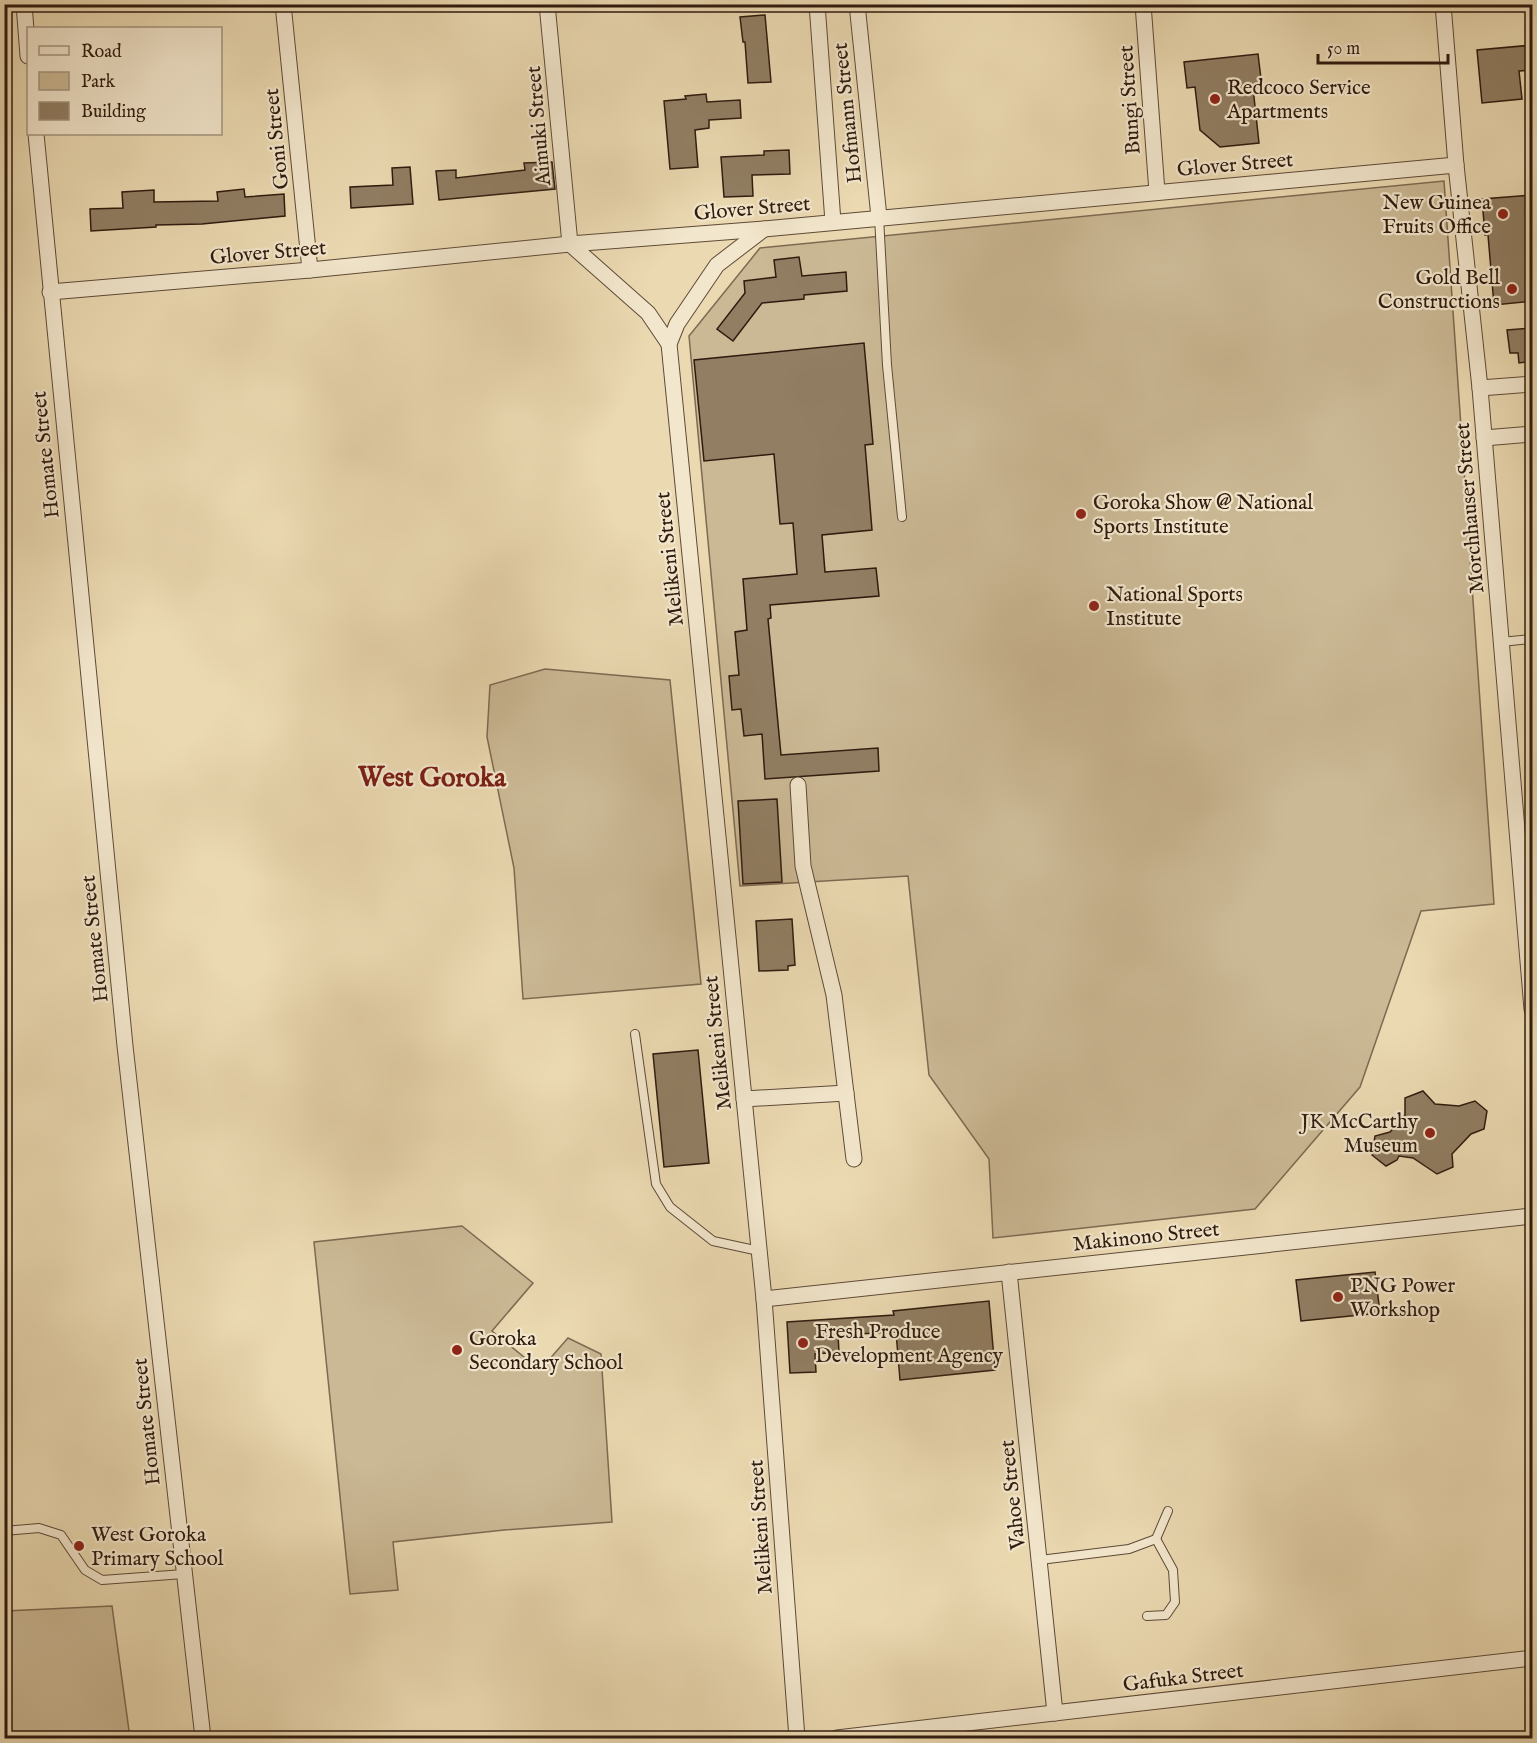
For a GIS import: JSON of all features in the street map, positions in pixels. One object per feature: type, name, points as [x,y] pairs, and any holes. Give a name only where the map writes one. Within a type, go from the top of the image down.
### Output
[{"type":"street","points":[[24,4],[27,43]]},
{"type":"street","name":"Goni Street","points":[[283,4],[310,270]]},
{"type":"street","name":"Aimuki Street","points":[[548,4],[570,244]]},
{"type":"street","name":"Hofmann Street","points":[[817,4],[833,222]]},
{"type":"street","name":"Hofmann Street","points":[[857,4],[879,217]]},
{"type":"street","name":"Bungi Street","points":[[1143,4],[1156,192]]},
{"type":"street","name":"Morchhauser Street","points":[[1443,4],[1456,165],[1484,438],[1533,1009]]},
{"type":"street","name":"Homate Street","points":[[36,135],[127,1058],[203,1738]]},
{"type":"street","name":"Glover Street","points":[[50,292],[1456,165]]},
{"type":"street","points":[[669,344],[677,324],[717,265],[764,229]]},
{"type":"street","name":"Melikeni Street","points":[[570,244],[648,313],[669,344],[764,1299],[797,1738]]},
{"type":"street","points":[[1479,388],[1533,384]]},
{"type":"street","points":[[1484,438],[1533,434]]},
{"type":"street","points":[[798,785],[803,866],[834,995],[854,1159]]},
{"type":"street","points":[[744,1099],[846,1093]]},
{"type":"street","name":"Makinono Street","points":[[764,1299],[1533,1216]]},
{"type":"street","name":"Vahoe Street","points":[[1009,1272],[1055,1713]]},
{"type":"street","name":"Gafuka Street","points":[[837,1738],[1533,1659]]},
{"type":"lane","points":[[879,217],[887,365],[902,517]]},
{"type":"lane","points":[[1501,642],[1533,639]]},
{"type":"lane","points":[[635,1034],[656,1184],[670,1208],[712,1241],[759,1251]]},
{"type":"lane","points":[[1040,1560],[1130,1549],[1156,1539],[1168,1511]]},
{"type":"lane","points":[[4,1531],[39,1528],[61,1535],[85,1570],[102,1580],[184,1574]]},
{"type":"lane","points":[[1147,1616],[1166,1615],[1175,1602],[1173,1570],[1156,1539]]},
{"type":"green space","name":"National Sports Institute","points":[[1444,181],[1494,904],[1421,911],[1360,1087],[1255,1209],[993,1238],[989,1159],[929,1075],[908,876],[740,886],[689,336],[760,248]]},
{"type":"green space","points":[[545,669],[670,680],[701,984],[523,999],[514,868],[487,737],[490,685]]},
{"type":"green space","points":[[462,1226],[533,1283],[492,1331],[540,1370],[568,1338],[601,1354],[612,1522],[504,1530],[393,1542],[398,1590],[350,1594],[314,1242]]},
{"type":"green space","points":[[112,1606],[130,1738],[5,1738],[5,1611]]},
{"type":"building","points":[[765,15],[771,82],[748,83],[745,42],[743,42],[740,17]]},
{"type":"building","points":[[1533,45],[1533,70],[1519,71],[1522,99],[1482,103],[1477,50]]},
{"type":"building","name":"Redcoco Service Apartments","points":[[1258,54],[1262,87],[1253,88],[1259,143],[1220,147],[1200,130],[1195,87],[1187,88],[1184,62]]},
{"type":"building","points":[[706,94],[707,102],[740,100],[741,118],[709,120],[709,128],[695,130],[698,167],[670,169],[664,101]]},
{"type":"building","points":[[789,150],[790,174],[752,175],[753,196],[724,197],[721,157],[764,155],[764,151]]},
{"type":"building","points":[[552,162],[555,189],[439,200],[436,171],[456,170],[456,178],[525,170],[524,163]]},
{"type":"building","points":[[410,167],[413,204],[351,208],[350,187],[393,185],[392,168]]},
{"type":"building","points":[[244,189],[245,197],[284,194],[285,216],[91,231],[90,209],[123,208],[122,192],[154,190],[154,202],[218,201],[217,192]]},
{"type":"building","points":[[1533,195],[1533,301],[1494,305],[1488,235],[1485,235],[1482,199]]},
{"type":"building","points":[[799,257],[802,276],[846,272],[847,291],[804,295],[804,299],[762,303],[733,341],[717,329],[745,293],[744,281],[776,277],[774,260]]},
{"type":"building","points":[[1533,328],[1533,361],[1519,363],[1518,353],[1510,353],[1507,330]]},
{"type":"building","points":[[864,343],[873,444],[865,445],[872,530],[822,535],[825,572],[876,568],[879,596],[770,605],[771,618],[768,619],[781,755],[878,748],[879,771],[765,779],[762,734],[744,736],[741,709],[732,710],[729,676],[739,675],[735,632],[747,630],[743,579],[797,574],[793,523],[780,524],[774,454],[704,461],[694,360]]},
{"type":"building","points":[[777,799],[782,882],[743,884],[738,801]]},
{"type":"building","points":[[792,919],[795,965],[788,966],[788,970],[759,971],[756,921]]},
{"type":"building","points":[[698,1050],[709,1163],[664,1167],[653,1054]]},
{"type":"building","name":"JK McCarthy Museum","points":[[1423,1091],[1435,1104],[1459,1106],[1475,1101],[1487,1111],[1484,1129],[1471,1134],[1452,1154],[1453,1167],[1437,1174],[1413,1158],[1399,1156],[1397,1160],[1386,1166],[1372,1155],[1375,1136],[1390,1132],[1405,1115],[1405,1098]]},
{"type":"building","name":"PNG Power Workshop","points":[[1375,1272],[1380,1313],[1301,1321],[1296,1280]]},
{"type":"building","points":[[989,1301],[995,1370],[900,1380],[896,1332],[838,1335],[839,1352],[815,1354],[816,1372],[790,1373],[787,1322],[894,1315],[893,1311]]},
{"type":"place","name":"Redcoco Service Apartments","points":[[1215,99]]},
{"type":"place","name":"New Guinea Fruits Office","points":[[1503,214]]},
{"type":"place","name":"Gold Bell Constructions","points":[[1512,289]]},
{"type":"place","name":"Goroka Show @ National Sports Institute","points":[[1081,514]]},
{"type":"place","name":"National Sports Institute","points":[[1094,606]]},
{"type":"place","name":"JK McCarthy Museum","points":[[1430,1133]]},
{"type":"place","name":"PNG Power Workshop","points":[[1338,1297]]},
{"type":"place","name":"Fresh Produce Development Agency","points":[[803,1343]]},
{"type":"place","name":"Goroka Secondary School","points":[[457,1350]]},
{"type":"place","name":"West Goroka Primary School","points":[[79,1546]]},
{"type":"district","name":"West Goroka","points":[[432,777]]}]
